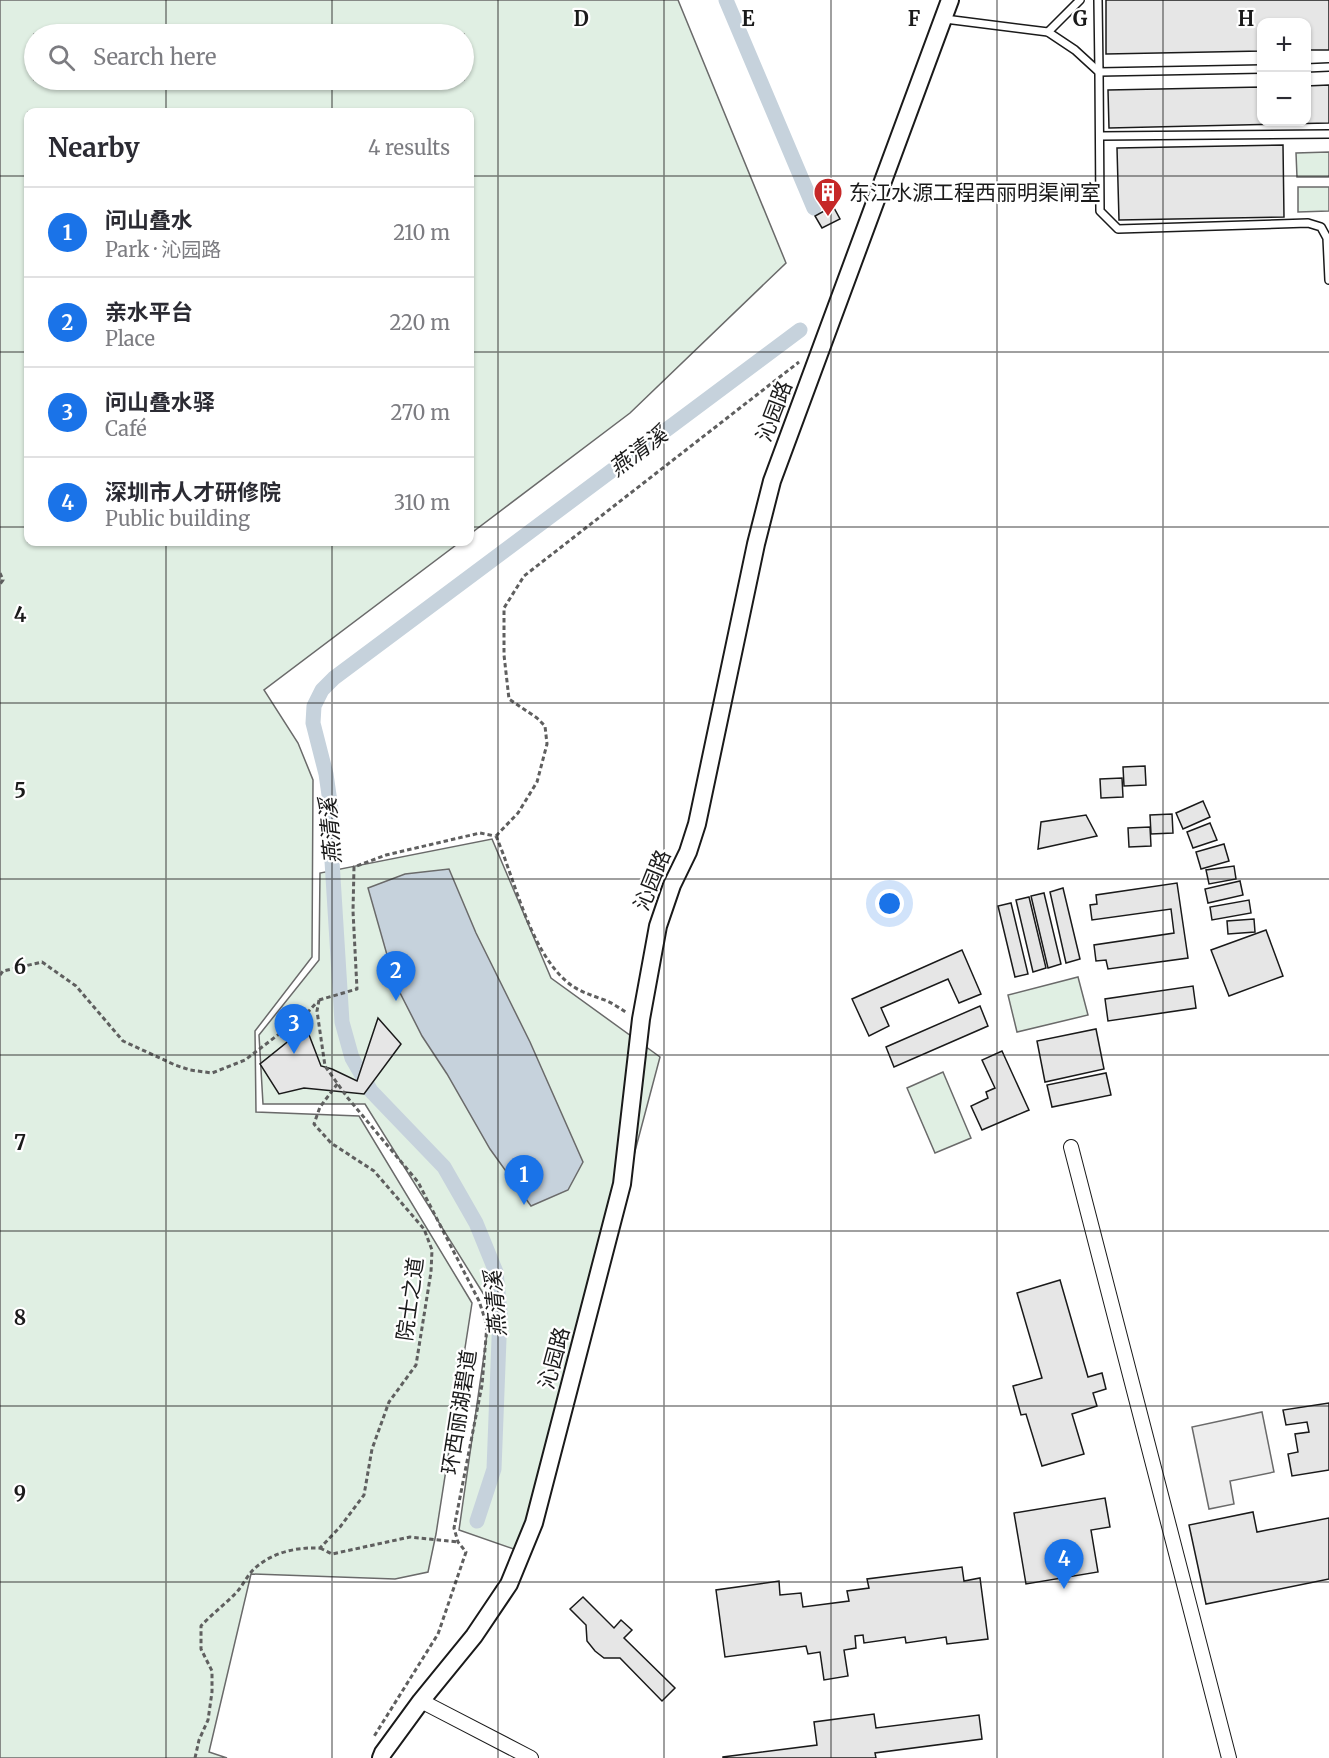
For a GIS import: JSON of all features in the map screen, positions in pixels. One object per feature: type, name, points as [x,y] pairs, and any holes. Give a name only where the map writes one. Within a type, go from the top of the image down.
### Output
[{"type":"street","name":"沁园路","points":[[381,1758],[421,1701],[474,1635],[509,1584],[534,1523],[622,1184],[641,1019],[658,926],[697,824],[756,543],[772,481],[950,0]]},
{"type":"street","points":[[1071,1147],[1229,1758]]},
{"type":"street","points":[[421,1701],[531,1758]]},
{"type":"lane","points":[[1048,32],[1080,0]]},
{"type":"lane","points":[[1098,0],[1100,211],[1118,229],[1308,222],[1321,227],[1327,238],[1329,280]]},
{"type":"lane","points":[[942,19],[1048,32],[1075,50],[1099,72],[1257,69]]},
{"type":"lane","points":[[1311,68],[1329,68]]},
{"type":"lane","points":[[1100,136],[1329,134]]},
{"type":"path","points":[[496,836],[518,813],[537,782],[547,744],[545,726],[509,699],[504,655],[504,608],[524,576],[801,361]]},
{"type":"path","points":[[0,573],[3,580],[0,584]]},
{"type":"path","points":[[0,975],[3,971],[42,962],[76,986],[123,1041],[175,1065],[212,1073],[244,1060],[308,1012],[319,1000],[357,989],[353,911],[354,867],[386,855],[480,833],[496,836]]},
{"type":"path","points":[[496,836],[527,921],[549,963],[566,981],[582,993],[608,1002],[641,1019]]},
{"type":"path","name":"环西丽湖碧道","points":[[319,1000],[317,1011],[325,1066],[418,1182],[479,1301],[487,1325],[482,1386],[454,1528],[458,1542],[466,1552],[438,1634],[369,1745]]},
{"type":"path","name":"院士之道","points":[[320,1548],[340,1527],[364,1495],[372,1449],[389,1402],[416,1365],[431,1272],[432,1250],[424,1229],[374,1171],[331,1143],[314,1124],[320,1107],[338,1083]]},
{"type":"path","points":[[195,1758],[199,1740],[208,1720],[212,1692],[212,1671],[201,1649],[201,1626],[216,1609],[236,1593],[255,1568],[277,1554],[303,1547],[320,1548],[332,1554],[410,1537],[458,1542]]},
{"type":"green space","points":[[0,0],[678,0],[786,263],[630,413],[474,531],[474,108],[24,108],[24,546],[455,546],[264,690],[298,743],[313,780],[312,957],[255,1031],[256,1112],[359,1116],[472,1303],[436,1534],[428,1572],[395,1579],[251,1574],[209,1752],[227,1758],[0,1758]]},
{"type":"green space","points":[[1329,152],[1329,177],[1297,177],[1296,153]]},
{"type":"green space","points":[[1298,187],[1329,187],[1329,211],[1298,212]]},
{"type":"green space","points":[[492,839],[551,978],[660,1057],[528,1554],[459,1530],[491,1306],[365,1104],[263,1104],[259,1035],[319,960],[320,873]]},
{"type":"green space","points":[[1078,977],[1088,1015],[1017,1032],[1008,995]]},
{"type":"green space","points":[[943,1072],[971,1138],[935,1153],[907,1088]]},
{"type":"shaded area","points":[[449,869],[476,933],[530,1042],[583,1162],[568,1190],[531,1206],[490,1149],[447,1074],[422,1036],[395,983],[368,888],[405,874]]},
{"type":"shaded area","points":[[1262,1412],[1274,1472],[1230,1481],[1234,1504],[1209,1509],[1192,1427]]},
{"type":"building","points":[[1106,0],[1329,0],[1329,50],[1311,50],[1311,18],[1257,18],[1257,51],[1106,54]]},
{"type":"building","points":[[1329,85],[1329,123],[1311,123],[1311,86]]},
{"type":"building","points":[[1257,87],[1257,125],[1109,128],[1108,90]]},
{"type":"building","points":[[1283,145],[1284,217],[1119,220],[1117,148]]},
{"type":"building","name":"东江水源工程西丽明渠闸室","points":[[833,206],[840,219],[822,228],[815,216]]},
{"type":"building","points":[[1145,766],[1146,785],[1124,786],[1123,767]]},
{"type":"building","points":[[1122,778],[1123,797],[1101,798],[1100,779]]},
{"type":"building","points":[[1203,801],[1210,817],[1183,829],[1176,813]]},
{"type":"building","points":[[1172,814],[1173,833],[1151,834],[1150,815]]},
{"type":"building","points":[[1086,815],[1097,836],[1038,849],[1041,822]]},
{"type":"building","points":[[1210,823],[1217,840],[1193,848],[1187,832]]},
{"type":"building","points":[[1150,827],[1151,846],[1129,847],[1128,828]]},
{"type":"building","points":[[1224,844],[1229,861],[1201,869],[1196,852]]},
{"type":"building","points":[[1234,866],[1236,879],[1209,884],[1206,870]]},
{"type":"building","points":[[1240,881],[1243,895],[1208,903],[1205,889]]},
{"type":"building","points":[[1177,883],[1188,958],[1108,969],[1106,960],[1096,961],[1094,945],[1174,933],[1171,909],[1092,920],[1090,905],[1097,904],[1096,895]]},
{"type":"building","points":[[1063,888],[1080,959],[1066,963],[1050,892]]},
{"type":"building","points":[[1044,893],[1061,964],[1048,968],[1031,896]]},
{"type":"building","points":[[1029,897],[1046,968],[1033,972],[1016,900]]},
{"type":"building","points":[[1249,900],[1251,913],[1212,920],[1210,907]]},
{"type":"building","points":[[1011,903],[1028,974],[1015,977],[998,906]]},
{"type":"building","points":[[1254,919],[1255,932],[1228,934],[1227,921]]},
{"type":"building","points":[[1266,930],[1283,976],[1229,996],[1211,950]]},
{"type":"building","points":[[962,950],[981,994],[959,1003],[948,979],[881,1008],[889,1026],[869,1036],[852,999]]},
{"type":"building","points":[[1193,986],[1196,1008],[1108,1021],[1105,999]]},
{"type":"building","points":[[980,1006],[988,1026],[894,1067],[886,1047]]},
{"type":"building","points":[[378,1018],[401,1044],[364,1094],[304,1088],[279,1094],[260,1064],[306,1027],[321,1066],[357,1081]]},
{"type":"building","points":[[1096,1029],[1104,1069],[1045,1082],[1037,1041]]},
{"type":"building","points":[[1002,1051],[1029,1110],[982,1130],[971,1106],[988,1098],[986,1092],[995,1088],[982,1060]]},
{"type":"building","points":[[1106,1073],[1111,1095],[1052,1107],[1047,1085]]},
{"type":"building","points":[[1060,1280],[1088,1377],[1102,1373],[1106,1389],[1093,1393],[1097,1406],[1072,1414],[1084,1454],[1042,1466],[1026,1414],[1021,1415],[1013,1386],[1042,1378],[1017,1293]]},
{"type":"building","points":[[1329,1403],[1329,1470],[1292,1476],[1288,1454],[1298,1452],[1295,1434],[1309,1432],[1307,1422],[1286,1425],[1283,1410]]},
{"type":"building","points":[[1105,1498],[1110,1527],[1091,1530],[1098,1572],[1026,1584],[1014,1513]]},
{"type":"building","points":[[1253,1512],[1257,1532],[1329,1518],[1329,1579],[1206,1604],[1189,1525]]},
{"type":"building","points":[[962,1567],[964,1581],[980,1578],[988,1639],[947,1644],[946,1637],[906,1643],[905,1637],[864,1643],[863,1635],[855,1636],[856,1648],[844,1650],[848,1676],[824,1680],[820,1652],[808,1654],[806,1646],[725,1657],[716,1590],[779,1581],[780,1595],[801,1593],[803,1607],[849,1601],[847,1591],[869,1588],[867,1579]]},
{"type":"building","points":[[583,1597],[614,1628],[621,1620],[632,1630],[624,1638],[675,1688],[662,1701],[620,1658],[604,1658],[587,1641],[586,1625],[570,1609]]},
{"type":"building","points":[[874,1714],[876,1728],[979,1715],[982,1739],[875,1753],[876,1758],[723,1758],[817,1745],[814,1722]]},
{"type":"waterway","points":[[726,0],[814,208]]},
{"type":"waterway","name":"燕清溪","points":[[477,1521],[494,1469],[500,1313],[496,1272],[476,1223],[444,1167],[371,1091],[352,1058],[342,1022],[331,845],[331,809],[326,774],[313,723],[314,706],[322,690],[334,678],[800,330]]},
{"type":"place","name":"东江水源工程西丽明渠闸室","points":[[828,218]]},
{"type":"place","name":"亲水平台","points":[[396,1001]]},
{"type":"place","name":"问山叠水驿","points":[[294,1054]]},
{"type":"place","name":"问山叠水","points":[[524,1205]]},
{"type":"place","name":"深圳市人才研修院","points":[[1064,1589]]}]
